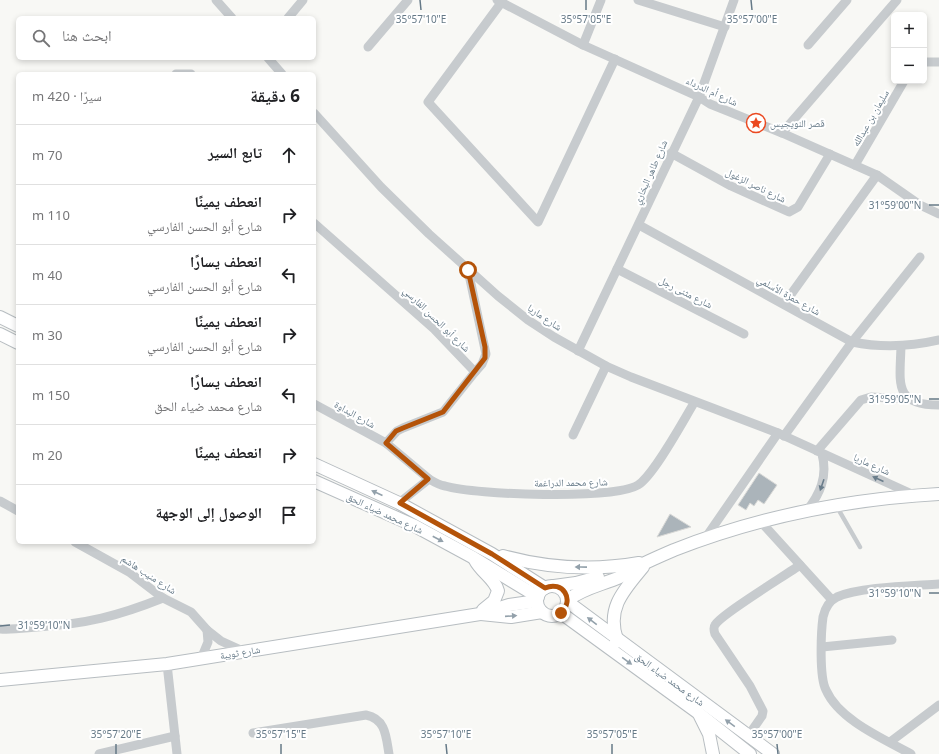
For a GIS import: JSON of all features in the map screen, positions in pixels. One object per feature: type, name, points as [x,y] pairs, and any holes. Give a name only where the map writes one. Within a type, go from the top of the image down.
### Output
[{"type":"main road","points":[[0,317],[16,325]]},
{"type":"main road","points":[[0,334],[16,342]]},
{"type":"main road","name":"شارع محمد ضياء الحق","points":[[316,465],[400,503],[492,554],[543,597]]},
{"type":"main road","name":"شارع محمد ضياء الحق","points":[[316,482],[415,526],[543,597]]},
{"type":"main road","points":[[630,570],[616,572],[576,583],[543,597],[549,616],[561,613],[568,601],[582,591],[618,578],[648,561],[704,540],[762,523],[836,506],[878,499],[939,494]]},
{"type":"main road","points":[[492,554],[517,560],[568,567],[620,566],[648,561]]},
{"type":"main road","points":[[474,558],[484,574],[495,584],[498,591],[494,601],[480,614]]},
{"type":"main road","points":[[614,645],[613,628],[617,603],[626,587],[648,561]]},
{"type":"main road","name":"شارع محمد ضياء الحق","points":[[543,597],[562,589],[567,595],[568,601],[614,645],[697,712],[743,753]]},
{"type":"main road","name":"شارع ثويبة","points":[[0,680],[167,664],[480,614],[512,617],[543,597]]},
{"type":"main road","name":"شارع محمد ضياء الحق","points":[[561,613],[614,645],[773,754]]},
{"type":"main road","points":[[697,712],[709,734],[713,754]]},
{"type":"street","points":[[216,0],[230,16]]},
{"type":"street","points":[[290,16],[303,0]]},
{"type":"street","points":[[368,47],[408,0]]},
{"type":"street","points":[[583,45],[601,0]]},
{"type":"street","points":[[638,0],[725,27]]},
{"type":"street","name":"شارع طاهر البخاري","points":[[578,350],[639,225],[670,154],[699,97],[734,0]]},
{"type":"street","points":[[808,45],[847,0]]},
{"type":"street","points":[[782,133],[897,0]]},
{"type":"street","points":[[499,1],[428,102],[538,222],[615,59]]},
{"type":"street","name":"شارع أم الدرداء","points":[[499,1],[583,45],[723,109],[830,154],[876,176],[920,205],[939,214]]},
{"type":"street","points":[[270,60],[280,72]]},
{"type":"street","points":[[927,62],[939,62]]},
{"type":"street","name":"سليمان بن عبدالله","points":[[855,166],[902,84]]},
{"type":"street","name":"شارع ماريا","points":[[316,115],[381,186],[468,270],[528,320],[606,366],[694,402],[781,435],[914,495]]},
{"type":"street","name":"شارع ناصر الزغول","points":[[670,154],[731,186],[789,212],[798,207],[830,154]]},
{"type":"street","points":[[784,304],[876,176]]},
{"type":"street","name":"شارع أبو الحسن الفارسي","points":[[316,225],[434,329],[475,372]]},
{"type":"street","name":"شارع حمزة الأسلمي","points":[[639,225],[852,342],[872,346],[901,346],[939,340]]},
{"type":"street","points":[[704,540],[781,435],[852,342],[920,257]]},
{"type":"street","name":"شارع مثنى رجل","points":[[618,268],[744,334]]},
{"type":"street","points":[[400,503],[428,479],[386,443],[396,431],[443,412],[482,364],[486,354],[468,270]]},
{"type":"street","points":[[901,346],[901,382],[903,392],[908,399]]},
{"type":"street","points":[[573,435],[606,366]]},
{"type":"street","points":[[806,512],[815,500],[822,486],[825,470],[819,452],[860,400],[871,397],[908,399],[926,405],[939,405]]},
{"type":"street","name":"شارع محمد الدراغمة","points":[[428,479],[444,486],[504,493],[603,494],[629,489],[639,484],[647,475],[666,449],[694,402]]},
{"type":"street","name":"شارع البداوة","points":[[316,405],[386,443]]},
{"type":"street","points":[[0,501],[16,510]]},
{"type":"street","points":[[762,523],[832,600]]},
{"type":"street","name":"شارع منيب هاشم","points":[[79,544],[129,572],[163,598],[191,612],[207,630],[221,641],[244,652]]},
{"type":"street","points":[[748,736],[764,711],[750,686],[715,634],[715,624],[730,612],[800,565]]},
{"type":"street","points":[[911,754],[841,712],[830,699],[824,685],[822,647],[823,617],[824,611],[832,600],[854,592],[939,584]]},
{"type":"street","points":[[0,629],[53,626],[102,619],[128,612],[163,598]]},
{"type":"street","points":[[201,659],[208,642],[207,630]]},
{"type":"street","points":[[822,647],[892,640]]},
{"type":"street","points":[[167,664],[177,754]]},
{"type":"street","points":[[890,742],[939,705]]},
{"type":"street","points":[[253,733],[366,715],[375,718],[383,727],[389,754]]},
{"type":"street","points":[[99,754],[175,736]]},
{"type":"lane","points":[[836,506],[860,547]]},
{"type":"building","points":[[759,473],[777,485],[764,504],[758,500],[754,506],[750,503],[746,510],[738,505]]},
{"type":"building","points":[[670,514],[691,527],[657,537]]},
{"type":"place","name":"قصر النويجيس","points":[[756,123]]},
{"type":"route","points":[[468,270],[477,319],[485,347],[485,358],[459,394],[443,412],[396,431],[386,443],[428,479],[400,503],[492,554],[545,588],[554,586],[562,589],[568,597],[568,602],[567,607],[561,613]]}]
